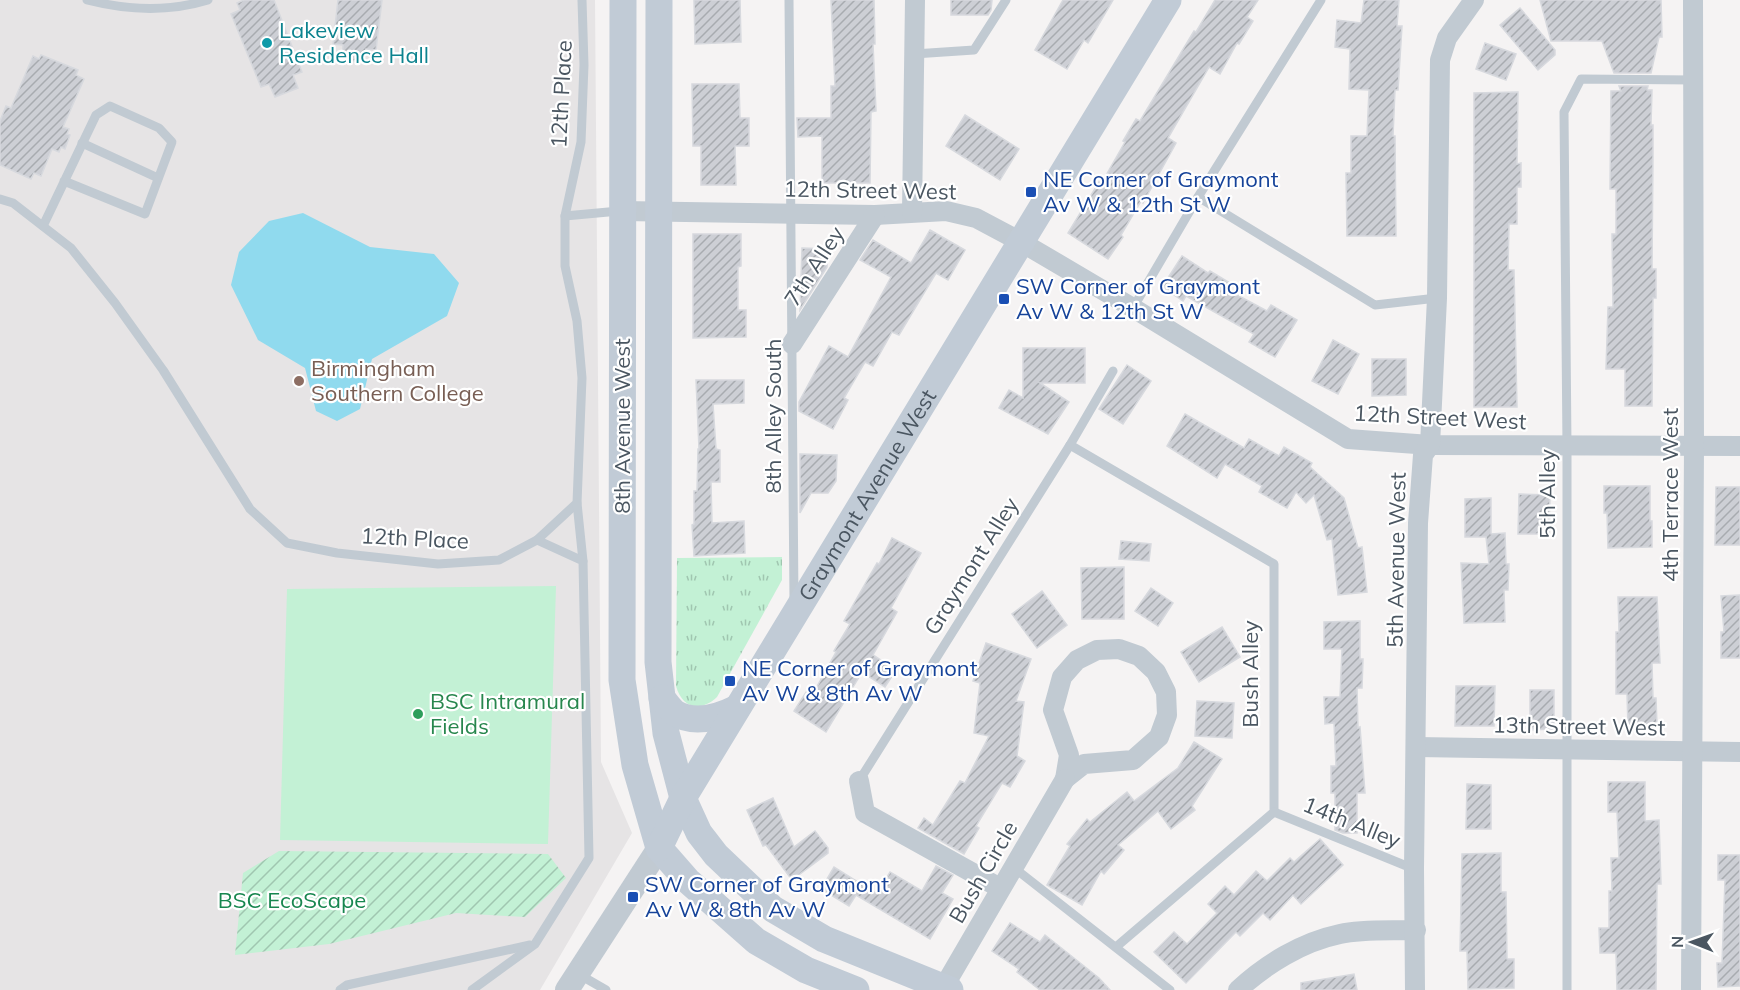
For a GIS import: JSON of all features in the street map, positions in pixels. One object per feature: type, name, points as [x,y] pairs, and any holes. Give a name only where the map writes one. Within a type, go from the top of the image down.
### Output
[{"type":"main road","name":"8th Avenue West","points":[[623,0],[622,680],[634,765],[659,848]]},
{"type":"main road","name":"8th Avenue West","points":[[659,0],[658,662],[666,733],[683,798],[699,833],[716,855],[773,909],[824,939],[945,989]]},
{"type":"main road","name":"Graymont Avenue West","points":[[659,848],[683,798],[1168,0]]},
{"type":"main road","points":[[662,698],[674,712],[698,719],[718,717],[738,708]]},
{"type":"main road","points":[[659,848],[687,880],[756,940],[806,970],[856,990]]},
{"type":"street","points":[[912,212],[915,0]]},
{"type":"street","name":"5th Avenue West","points":[[1415,990],[1418,523],[1423,455],[1430,445],[1437,298],[1440,60],[1447,38],[1474,0]]},
{"type":"street","name":"4th Terrace West","points":[[1690,990],[1694,446],[1693,0]]},
{"type":"street","name":"12th Street West","points":[[623,211],[875,215],[946,211],[976,218],[1133,308],[1348,439],[1430,445],[1740,446]]},
{"type":"street","name":"7th Alley","points":[[792,344],[875,215]]},
{"type":"street","name":"Bush Circle","points":[[945,989],[1000,888],[1065,779],[1069,755],[1053,710],[1062,677],[1077,660],[1097,650],[1119,649],[1139,656],[1156,672],[1166,692],[1167,715],[1159,736],[1133,760],[1084,764],[1065,779]]},
{"type":"street","name":"13th Street West","points":[[1417,747],[1740,752]]},
{"type":"street","points":[[859,781],[865,813],[1000,888]]},
{"type":"street","name":"Graymont Avenue West","points":[[572,982],[659,848]]},
{"type":"street","points":[[1238,990],[1257,973],[1306,945],[1341,934],[1416,930]]},
{"type":"lane","points":[[87,0],[109,6],[158,9],[208,0]]},
{"type":"lane","name":"12th Place","points":[[0,199],[13,203],[72,248],[164,370],[250,509],[287,543],[337,553],[438,564],[499,560],[537,540],[577,503],[582,378],[577,321],[565,266],[565,216],[581,142],[584,65],[582,0]]},
{"type":"lane","name":"8th Alley South","points":[[789,0],[794,616]]},
{"type":"lane","points":[[914,54],[974,50],[1006,0]]},
{"type":"lane","points":[[1133,308],[1198,196],[1321,0]]},
{"type":"lane","name":"5th Alley","points":[[1567,990],[1567,446],[1564,112],[1581,79],[1694,80]]},
{"type":"lane","points":[[43,226],[64,181],[82,143],[96,115],[110,106],[159,128],[172,142],[145,214],[64,181]]},
{"type":"lane","points":[[82,143],[158,178]]},
{"type":"lane","points":[[1198,196],[1375,305],[1437,298]]},
{"type":"lane","points":[[565,216],[623,211]]},
{"type":"lane","name":"Graymont Alley","points":[[859,781],[1070,445],[1113,371]]},
{"type":"lane","name":"Bush Alley","points":[[1070,445],[1275,564],[1274,812]]},
{"type":"lane","points":[[472,990],[535,944],[589,858],[583,561],[577,503]]},
{"type":"lane","points":[[537,540],[583,561]]},
{"type":"lane","points":[[1116,947],[1274,812]]},
{"type":"lane","name":"14th Alley","points":[[1274,812],[1414,869]]},
{"type":"lane","points":[[1013,867],[1170,990]]},
{"type":"lane","points":[[340,990],[347,985],[535,944]]},
{"type":"lane","points":[[572,982],[606,990]]},
{"type":"shaded area","name":"Birmingham Southern College","points":[[0,0],[595,0],[601,762],[632,833],[540,990],[0,990]]},
{"type":"green space","points":[[782,557],[782,580],[717,697],[704,705],[692,706],[687,703],[676,686],[677,558]]},
{"type":"green space","name":"BSC Intramural Fields","points":[[556,586],[548,844],[280,840],[287,589]]},
{"type":"green space","name":"BSC EcoScape","points":[[279,851],[548,854],[566,878],[525,917],[456,913],[329,944],[235,955],[243,873]]},
{"type":"water","points":[[303,213],[370,247],[434,254],[459,283],[447,316],[372,359],[360,409],[337,421],[316,411],[305,368],[258,340],[231,285],[239,252],[269,221]]},
{"type":"building","name":"Lakeview Residence Hall","points":[[244,0],[274,0],[302,72],[293,75],[298,88],[275,97],[269,84],[261,87],[231,14],[240,10],[237,3]]},
{"type":"building","points":[[338,0],[382,0],[376,50],[366,49],[364,62],[342,60],[343,45],[333,44]]},
{"type":"building","points":[[694,0],[740,0],[741,42],[695,44]]},
{"type":"building","points":[[831,0],[874,0],[876,111],[871,112],[870,183],[822,183],[822,136],[798,137],[797,118],[831,118],[831,86],[835,86]]},
{"type":"building","points":[[951,0],[992,0],[991,10],[988,15],[951,15]]},
{"type":"building","points":[[1063,0],[1113,0],[1088,43],[1084,40],[1067,69],[1035,50]]},
{"type":"building","points":[[1215,0],[1258,0],[1247,17],[1253,21],[1239,44],[1237,43],[1220,74],[1209,67],[1168,138],[1176,143],[1143,203],[1141,201],[1121,235],[1123,237],[1108,259],[1068,233],[1099,182],[1101,184],[1136,119],[1140,121]]},
{"type":"building","points":[[1364,0],[1399,0],[1397,26],[1402,26],[1393,136],[1395,136],[1396,236],[1347,236],[1346,173],[1351,173],[1351,136],[1367,136],[1369,90],[1349,89],[1350,49],[1335,47],[1337,20],[1361,23]]},
{"type":"building","points":[[1540,0],[1661,0],[1662,37],[1659,37],[1651,73],[1614,73],[1602,41],[1551,41]]},
{"type":"building","points":[[1520,8],[1555,50],[1555,55],[1538,70],[1500,25]]},
{"type":"building","points":[[1485,43],[1516,54],[1506,80],[1476,69]]},
{"type":"building","points":[[41,55],[78,70],[76,75],[84,79],[63,127],[69,129],[67,134],[70,135],[65,149],[61,147],[59,152],[52,149],[41,176],[34,173],[31,179],[0,165],[0,121],[6,106],[11,108],[33,56],[39,59]]},
{"type":"building","points":[[692,84],[739,84],[740,118],[749,118],[749,146],[735,146],[736,185],[701,185],[701,146],[693,146]]},
{"type":"building","points":[[1619,86],[1648,86],[1647,90],[1652,90],[1652,269],[1656,269],[1656,298],[1653,298],[1652,406],[1625,406],[1625,369],[1606,369],[1608,307],[1613,307],[1612,234],[1616,234],[1616,189],[1610,189],[1611,91],[1621,91]]},
{"type":"building","points":[[1518,92],[1517,164],[1521,163],[1521,187],[1517,187],[1517,224],[1509,224],[1508,270],[1514,270],[1517,407],[1474,407],[1474,93]]},
{"type":"building","points":[[965,115],[1019,149],[1000,180],[946,146]]},
{"type":"building","points":[[930,230],[965,250],[948,280],[936,273],[899,335],[892,332],[873,366],[865,362],[844,398],[848,400],[833,429],[799,411],[799,402],[829,346],[848,357],[891,277],[860,260],[873,240],[911,263]]},
{"type":"building","points":[[693,234],[741,234],[738,310],[746,310],[746,337],[693,338]]},
{"type":"building","points":[[802,248],[827,249],[827,267],[800,310]]},
{"type":"building","points":[[1182,256],[1208,273],[1210,271],[1230,283],[1226,289],[1267,311],[1271,305],[1297,320],[1275,357],[1249,342],[1254,334],[1186,296],[1183,301],[1162,287]]},
{"type":"building","points":[[1333,340],[1359,354],[1338,394],[1312,381]]},
{"type":"building","points":[[1023,348],[1085,348],[1085,383],[1040,383],[1069,402],[1048,434],[999,408],[1009,390],[1023,398]]},
{"type":"building","points":[[1372,359],[1406,359],[1406,395],[1372,396]]},
{"type":"building","points":[[1127,365],[1151,381],[1123,424],[1099,409]]},
{"type":"building","points":[[696,380],[744,380],[744,403],[713,404],[716,449],[720,450],[720,482],[711,482],[712,523],[744,521],[745,553],[694,556],[692,525],[694,524],[694,491],[697,491],[699,449]]},
{"type":"building","points":[[1185,414],[1244,448],[1249,439],[1279,456],[1284,447],[1312,463],[1310,467],[1344,498],[1358,548],[1362,547],[1367,592],[1338,595],[1332,539],[1327,540],[1314,495],[1306,503],[1296,492],[1287,508],[1259,492],[1262,486],[1225,464],[1217,478],[1167,446]]},
{"type":"building","points":[[800,454],[837,455],[836,481],[828,493],[811,493],[800,513]]},
{"type":"building","points":[[1604,486],[1650,486],[1652,547],[1608,548]]},
{"type":"building","points":[[1716,487],[1740,487],[1740,545],[1715,545]]},
{"type":"building","points":[[1519,494],[1550,495],[1549,534],[1518,534]]},
{"type":"building","points":[[1491,498],[1491,534],[1505,533],[1506,564],[1509,564],[1508,590],[1504,590],[1505,622],[1464,623],[1461,563],[1489,564],[1486,537],[1465,537],[1465,499]]},
{"type":"building","points":[[892,538],[921,553],[891,608],[897,612],[873,655],[896,670],[885,687],[862,672],[826,732],[794,711],[810,686],[815,690],[850,624],[844,621]]},
{"type":"building","points":[[1121,541],[1151,544],[1149,561],[1119,559]]},
{"type":"building","points":[[1124,567],[1124,619],[1082,619],[1081,568]]},
{"type":"building","points":[[1151,588],[1173,603],[1158,626],[1135,611]]},
{"type":"building","points":[[1042,591],[1067,625],[1037,648],[1012,614]]},
{"type":"building","points":[[1740,595],[1740,658],[1721,658],[1721,632],[1724,632],[1721,596]]},
{"type":"building","points":[[1618,597],[1657,597],[1660,663],[1652,663],[1657,726],[1628,727],[1627,694],[1616,694]]},
{"type":"building","points":[[1360,621],[1360,659],[1363,659],[1362,688],[1357,688],[1358,728],[1360,727],[1365,793],[1357,793],[1357,833],[1343,833],[1335,830],[1335,793],[1331,793],[1331,766],[1336,766],[1334,723],[1325,724],[1324,697],[1340,697],[1342,649],[1324,649],[1324,622]]},
{"type":"building","points":[[1222,627],[1240,657],[1199,682],[1181,652]]},
{"type":"building","points":[[986,643],[1031,659],[1016,701],[1024,702],[1017,756],[1025,761],[1010,787],[1002,783],[976,826],[979,828],[964,854],[918,828],[924,818],[933,825],[960,781],[965,783],[989,736],[974,733],[980,683],[973,681]]},
{"type":"building","points":[[1456,686],[1495,686],[1494,726],[1455,726]]},
{"type":"building","points":[[1530,690],[1554,690],[1554,729],[1530,730]]},
{"type":"building","points":[[1197,701],[1234,703],[1232,738],[1195,736]]},
{"type":"building","points":[[1194,742],[1222,759],[1192,806],[1195,810],[1171,829],[1158,811],[1118,845],[1124,850],[1104,874],[1101,871],[1082,905],[1047,885],[1070,846],[1067,844],[1087,819],[1090,822],[1127,792],[1134,801],[1178,768]]},
{"type":"building","points":[[1608,782],[1645,782],[1645,821],[1659,820],[1661,884],[1657,884],[1656,990],[1617,990],[1616,953],[1600,953],[1599,928],[1609,928],[1609,891],[1612,891],[1611,858],[1619,858],[1617,812],[1608,812]]},
{"type":"building","points":[[1467,784],[1491,785],[1491,829],[1466,829]]},
{"type":"building","points":[[773,798],[794,847],[815,831],[828,848],[828,853],[792,880],[766,845],[763,846],[747,810]]},
{"type":"building","points":[[1320,839],[1343,865],[1301,904],[1293,895],[1270,920],[1263,913],[1240,936],[1236,932],[1186,983],[1154,952],[1174,932],[1187,944],[1217,913],[1208,904],[1225,886],[1234,895],[1256,871],[1267,881],[1290,858],[1294,862]]},
{"type":"building","points":[[1501,853],[1501,892],[1506,892],[1507,959],[1514,959],[1514,988],[1468,989],[1467,951],[1460,951],[1462,854]]},
{"type":"building","points":[[1718,855],[1740,855],[1740,986],[1718,987],[1717,963],[1722,963],[1725,880],[1718,880]]},
{"type":"building","points":[[936,866],[953,875],[942,893],[953,899],[930,939],[856,895],[849,906],[821,889],[834,867],[877,894],[890,872],[922,891]]},
{"type":"building","points":[[1010,923],[1040,942],[1045,935],[1099,978],[1110,990],[1040,990],[1017,972],[1019,969],[992,951]]},
{"type":"building","points":[[1354,974],[1357,990],[1301,990],[1301,983]]},
{"type":"place","name":"Lakeview Residence Hall","points":[[267,43]]},
{"type":"place","name":"NE Corner of Graymont Av W & 12th St W","points":[[1031,192]]},
{"type":"place","name":"SW Corner of Graymont Av W & 12th St W","points":[[1004,299]]},
{"type":"place","name":"Birmingham Southern College","points":[[299,381]]},
{"type":"place","name":"NE Corner of Graymont Av W & 8th Av W","points":[[730,681]]},
{"type":"place","name":"BSC Intramural Fields","points":[[418,714]]},
{"type":"place","name":"SW Corner of Graymont Av W & 8th Av W","points":[[633,897]]}]
